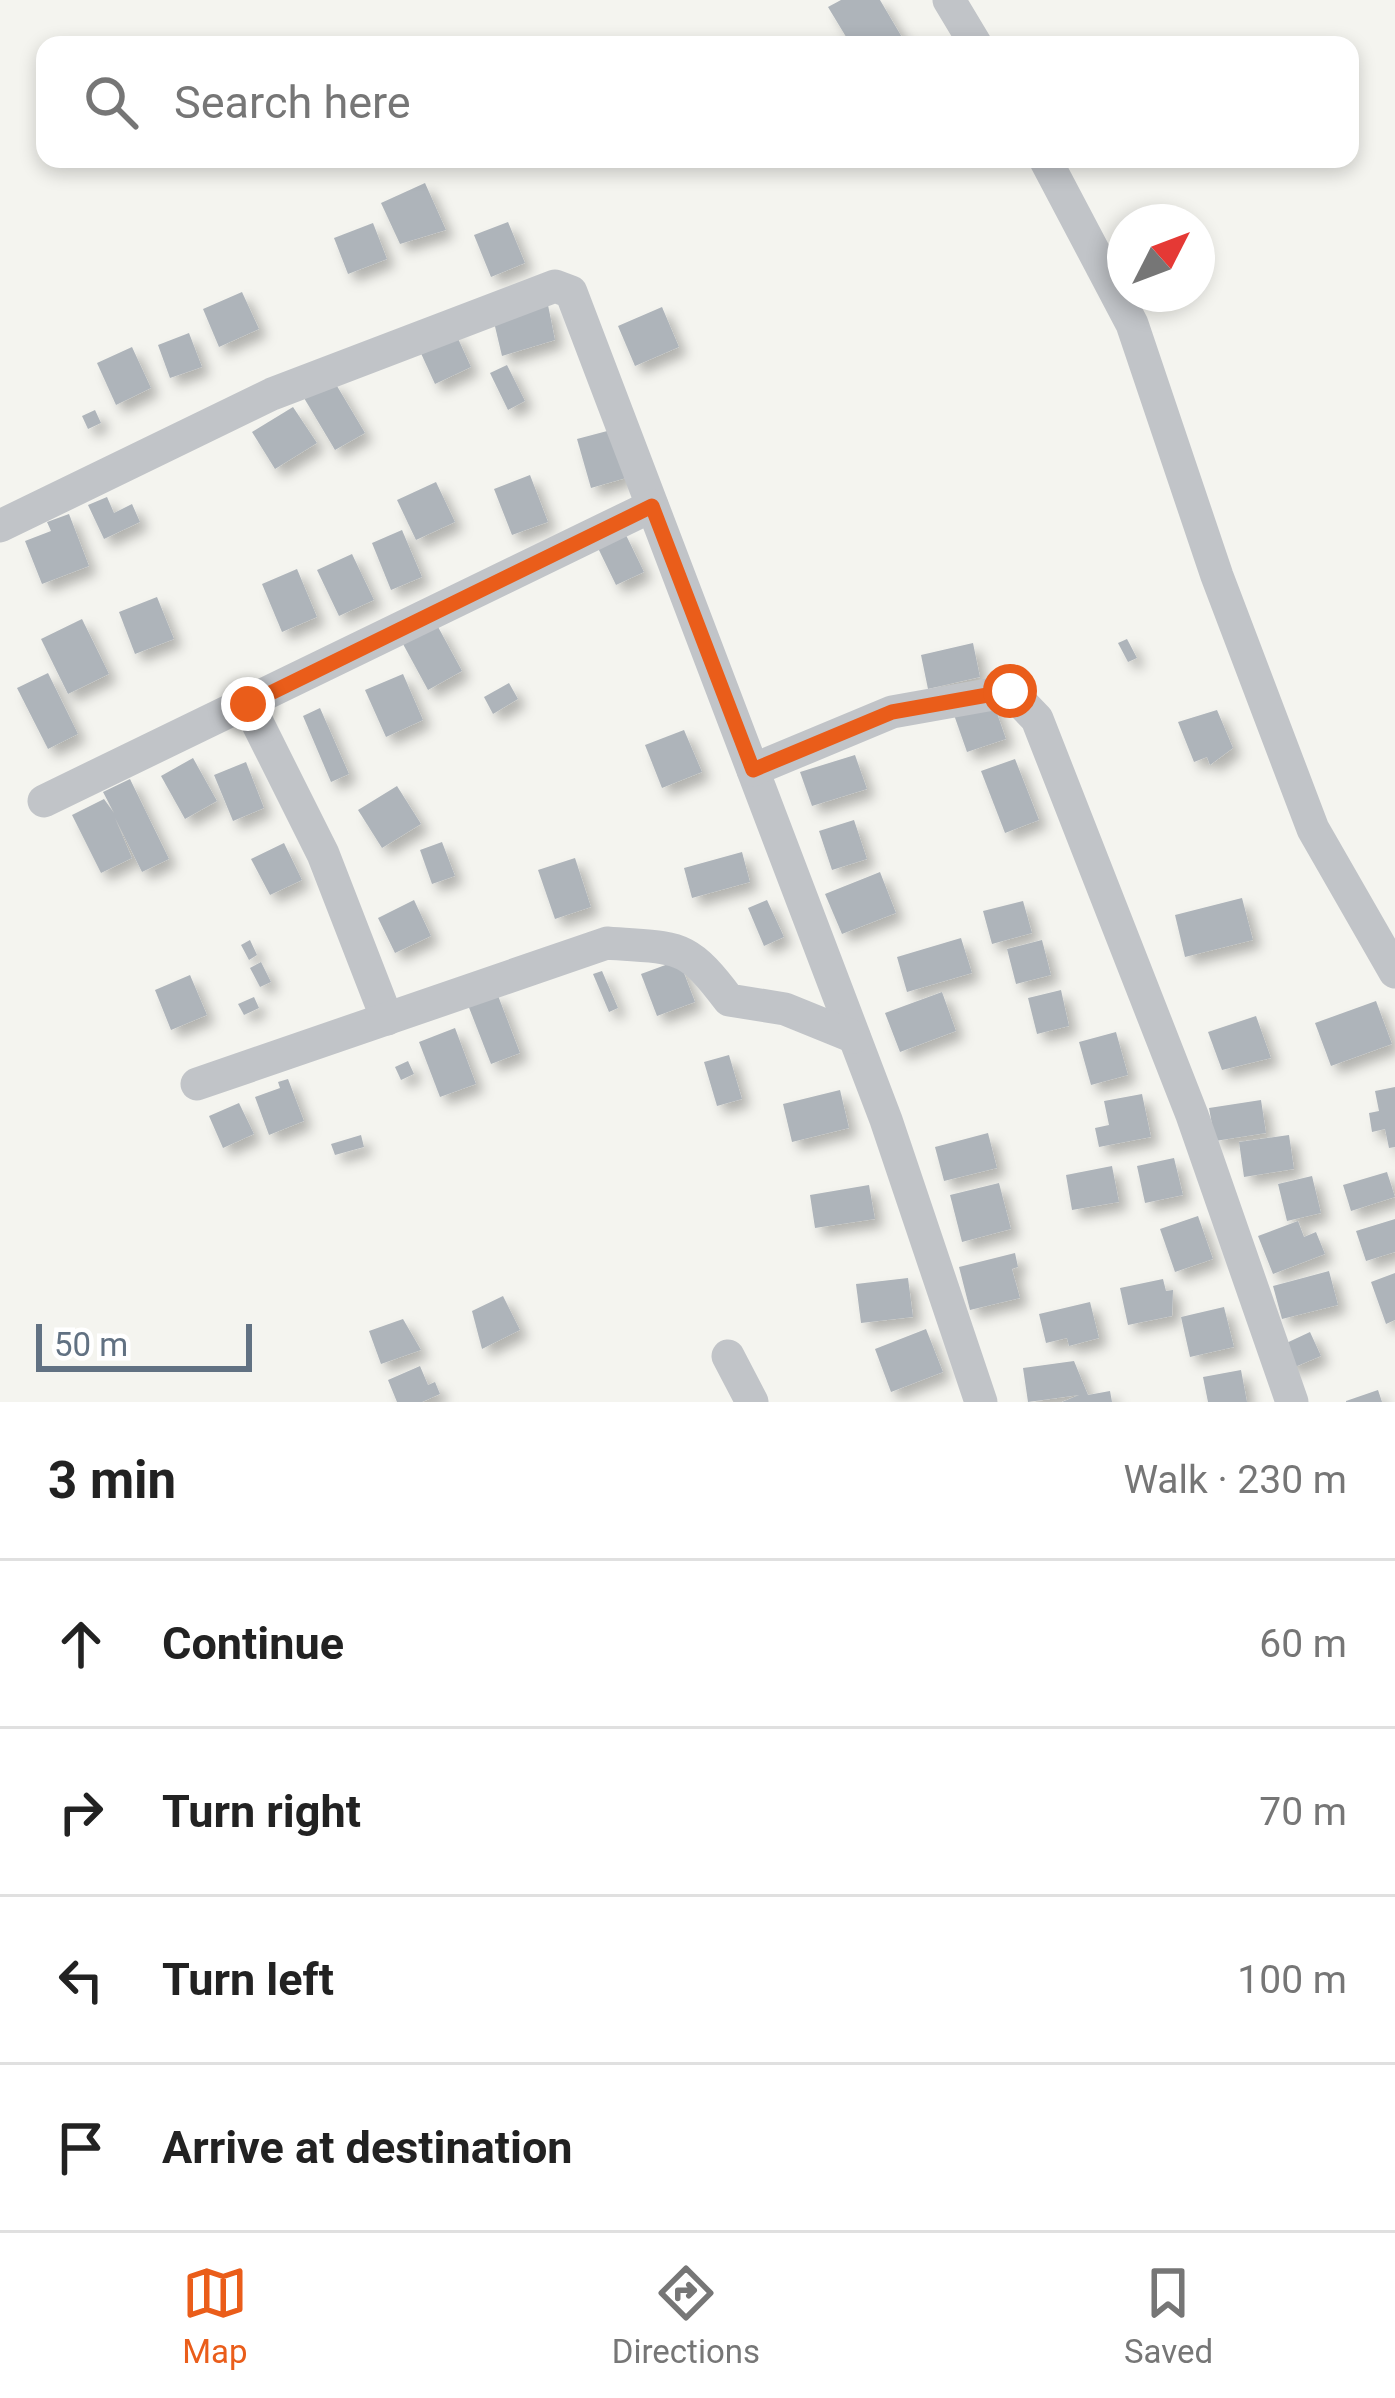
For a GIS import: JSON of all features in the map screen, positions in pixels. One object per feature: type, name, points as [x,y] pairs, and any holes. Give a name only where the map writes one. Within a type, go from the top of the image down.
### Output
[{"type":"street","points":[[949,0],[971,36]]},
{"type":"street","points":[[1050,168],[1132,324],[1217,576],[1313,829],[1395,972]]},
{"type":"street","points":[[0,526],[272,394],[555,286],[571,292],[854,1037],[981,1402]]},
{"type":"street","points":[[44,801],[652,506]]},
{"type":"street","points":[[753,770],[892,712],[1010,691],[1037,719],[1192,1115],[1292,1402]]},
{"type":"street","points":[[248,704],[323,854],[387,1018]]},
{"type":"street","points":[[196,1084],[607,943],[676,949],[697,957],[729,1000],[785,1010],[854,1037]]},
{"type":"street","points":[[728,1356],[752,1402]]},
{"type":"building","points":[[841,0],[880,0],[901,36],[846,36],[828,7]]},
{"type":"building","points":[[425,183],[446,230],[400,244],[381,203]]},
{"type":"building","points":[[508,222],[525,263],[491,277],[474,235]]},
{"type":"building","points":[[373,223],[387,259],[348,274],[334,238]]},
{"type":"building","points":[[242,292],[259,329],[219,347],[203,309]]},
{"type":"building","points":[[548,305],[555,340],[502,356],[493,318]]},
{"type":"building","points":[[662,307],[679,347],[635,366],[618,326]]},
{"type":"building","points":[[455,332],[471,367],[435,384],[419,349]]},
{"type":"building","points":[[189,333],[202,367],[170,378],[158,345]]},
{"type":"building","points":[[132,347],[151,388],[116,405],[97,363]]},
{"type":"building","points":[[507,365],[525,401],[508,410],[490,373]]},
{"type":"building","points":[[334,381],[365,433],[335,450],[304,398]]},
{"type":"building","points":[[293,407],[317,443],[275,469],[252,432]]},
{"type":"building","points":[[95,410],[101,423],[88,429],[82,416]]},
{"type":"building","points":[[611,430],[626,478],[591,488],[577,439]]},
{"type":"building","points":[[530,475],[548,522],[512,535],[494,489]]},
{"type":"building","points":[[436,482],[455,522],[416,540],[397,500]]},
{"type":"building","points":[[107,497],[114,513],[132,504],[140,522],[104,539],[88,505]]},
{"type":"building","points":[[69,514],[89,566],[42,584],[25,541],[51,531],[47,522]]},
{"type":"building","points":[[402,530],[422,577],[391,590],[372,543]]},
{"type":"building","points":[[625,533],[644,572],[616,585],[597,546]]},
{"type":"building","points":[[352,554],[374,600],[339,616],[317,570]]},
{"type":"building","points":[[297,569],[317,617],[282,632],[262,584]]},
{"type":"building","points":[[157,597],[174,639],[135,654],[119,612]]},
{"type":"building","points":[[82,619],[109,674],[68,694],[41,639]]},
{"type":"building","points":[[437,625],[462,671],[428,690],[403,644]]},
{"type":"building","points":[[1127,639],[1137,658],[1128,662],[1118,643]]},
{"type":"building","points":[[973,643],[980,677],[928,689],[921,655]]},
{"type":"building","points":[[48,673],[78,734],[48,749],[17,688]]},
{"type":"building","points":[[403,674],[423,720],[386,737],[365,690]]},
{"type":"building","points":[[509,683],[518,699],[493,714],[484,697]]},
{"type":"building","points":[[992,699],[1006,739],[967,752],[953,712]]},
{"type":"building","points":[[320,708],[349,774],[331,782],[303,716]]},
{"type":"building","points":[[1217,710],[1233,748],[1210,765],[1207,757],[1194,762],[1178,722]]},
{"type":"building","points":[[684,730],[702,772],[662,788],[645,745]]},
{"type":"building","points":[[855,755],[867,789],[812,806],[800,772]]},
{"type":"building","points":[[193,758],[217,801],[185,819],[161,776]]},
{"type":"building","points":[[1015,759],[1039,820],[1005,833],[981,771]]},
{"type":"building","points":[[246,762],[264,808],[233,821],[214,775]]},
{"type":"building","points":[[130,779],[169,859],[142,872],[115,818],[132,858],[101,873],[72,815],[104,799],[114,813],[103,792]]},
{"type":"building","points":[[397,786],[421,824],[382,848],[358,810]]},
{"type":"building","points":[[854,820],[867,859],[832,870],[819,831]]},
{"type":"building","points":[[442,842],[455,876],[432,884],[420,850]]},
{"type":"building","points":[[284,843],[302,880],[270,895],[251,859]]},
{"type":"building","points":[[742,852],[750,882],[692,898],[684,868]]},
{"type":"building","points":[[575,858],[591,907],[555,919],[538,870]]},
{"type":"building","points":[[880,872],[896,913],[842,934],[825,894]]},
{"type":"building","points":[[1242,898],[1253,940],[1185,957],[1175,915]]},
{"type":"building","points":[[414,900],[431,936],[395,953],[378,918]]},
{"type":"building","points":[[767,900],[784,937],[764,946],[748,908]]},
{"type":"building","points":[[1023,901],[1032,933],[992,944],[983,911]]},
{"type":"building","points":[[961,938],[972,973],[907,992],[897,957]]},
{"type":"building","points":[[250,940],[257,955],[249,960],[241,945]]},
{"type":"building","points":[[1042,940],[1051,975],[1016,984],[1007,949]]},
{"type":"building","points":[[679,960],[695,1002],[657,1016],[641,974]]},
{"type":"building","points":[[261,962],[271,982],[260,987],[250,968]]},
{"type":"building","points":[[602,971],[618,1008],[609,1012],[593,974]]},
{"type":"building","points":[[190,975],[207,1015],[171,1030],[155,990]]},
{"type":"building","points":[[1061,990],[1069,1026],[1037,1034],[1028,998]]},
{"type":"building","points":[[942,992],[956,1031],[900,1052],[885,1013]]},
{"type":"building","points":[[497,993],[520,1053],[491,1064],[468,1005]]},
{"type":"building","points":[[254,997],[259,1008],[244,1015],[238,1004]]},
{"type":"building","points":[[1376,1001],[1392,1044],[1331,1066],[1315,1023]]},
{"type":"building","points":[[1256,1016],[1271,1058],[1222,1070],[1208,1032]]},
{"type":"building","points":[[455,1028],[476,1084],[440,1097],[419,1042]]},
{"type":"building","points":[[1116,1032],[1128,1075],[1091,1085],[1079,1042]]},
{"type":"building","points":[[729,1055],[742,1099],[717,1106],[704,1062]]},
{"type":"building","points":[[408,1061],[414,1074],[401,1080],[395,1067]]},
{"type":"building","points":[[288,1079],[304,1121],[269,1135],[255,1097],[280,1088],[278,1082]]},
{"type":"building","points":[[1395,1087],[1395,1147],[1389,1148],[1385,1129],[1372,1132],[1369,1113],[1379,1111],[1375,1091]]},
{"type":"building","points":[[840,1090],[849,1128],[792,1142],[783,1104]]},
{"type":"building","points":[[1142,1094],[1151,1137],[1099,1147],[1095,1128],[1109,1125],[1104,1101]]},
{"type":"building","points":[[1261,1100],[1266,1133],[1215,1141],[1209,1108]]},
{"type":"building","points":[[239,1103],[254,1134],[223,1148],[209,1116]]},
{"type":"building","points":[[988,1133],[997,1168],[944,1181],[935,1147]]},
{"type":"building","points":[[361,1135],[364,1147],[335,1155],[331,1144]]},
{"type":"building","points":[[1289,1135],[1294,1169],[1244,1177],[1239,1142]]},
{"type":"building","points":[[1174,1158],[1183,1195],[1145,1203],[1137,1166]]},
{"type":"building","points":[[1112,1166],[1119,1202],[1072,1210],[1066,1175]]},
{"type":"building","points":[[1387,1172],[1395,1197],[1351,1211],[1343,1185]]},
{"type":"building","points":[[1312,1176],[1321,1213],[1287,1221],[1278,1184]]},
{"type":"building","points":[[999,1183],[1011,1229],[962,1242],[950,1195]]},
{"type":"building","points":[[869,1185],[875,1219],[815,1228],[810,1195]]},
{"type":"building","points":[[1198,1216],[1213,1259],[1175,1272],[1160,1229]]},
{"type":"building","points":[[1395,1219],[1395,1252],[1366,1261],[1356,1231]]},
{"type":"building","points":[[1298,1221],[1304,1237],[1316,1232],[1325,1254],[1273,1274],[1258,1236]]},
{"type":"building","points":[[1015,1253],[1018,1267],[1012,1269],[1020,1298],[970,1310],[959,1267]]},
{"type":"building","points":[[1329,1271],[1338,1305],[1282,1319],[1273,1286]]},
{"type":"building","points":[[1395,1273],[1395,1320],[1386,1324],[1371,1282]]},
{"type":"building","points":[[908,1278],[913,1317],[861,1323],[856,1284]]},
{"type":"building","points":[[1163,1279],[1166,1291],[1173,1290],[1172,1316],[1128,1325],[1120,1288]]},
{"type":"building","points":[[503,1296],[520,1330],[482,1349],[472,1311]]},
{"type":"building","points":[[1090,1302],[1099,1338],[1069,1346],[1067,1338],[1046,1343],[1039,1314]]},
{"type":"building","points":[[1224,1307],[1234,1347],[1190,1357],[1181,1317]]},
{"type":"building","points":[[403,1319],[421,1350],[381,1364],[369,1331]]},
{"type":"building","points":[[926,1329],[943,1372],[891,1392],[875,1349]]},
{"type":"building","points":[[1310,1332],[1321,1356],[1290,1369],[1280,1346]]},
{"type":"building","points":[[1074,1361],[1088,1395],[1110,1391],[1112,1402],[1062,1402],[1079,1395],[1028,1402],[1023,1368]]},
{"type":"building","points":[[420,1366],[428,1385],[435,1382],[440,1394],[422,1402],[397,1402],[388,1380]]},
{"type":"building","points":[[1241,1370],[1247,1402],[1208,1402],[1203,1377]]},
{"type":"building","points":[[1378,1390],[1382,1402],[1346,1402],[1346,1401]]},
{"type":"route","points":[[248,704],[652,506],[753,770],[892,712],[1010,691]]}]
